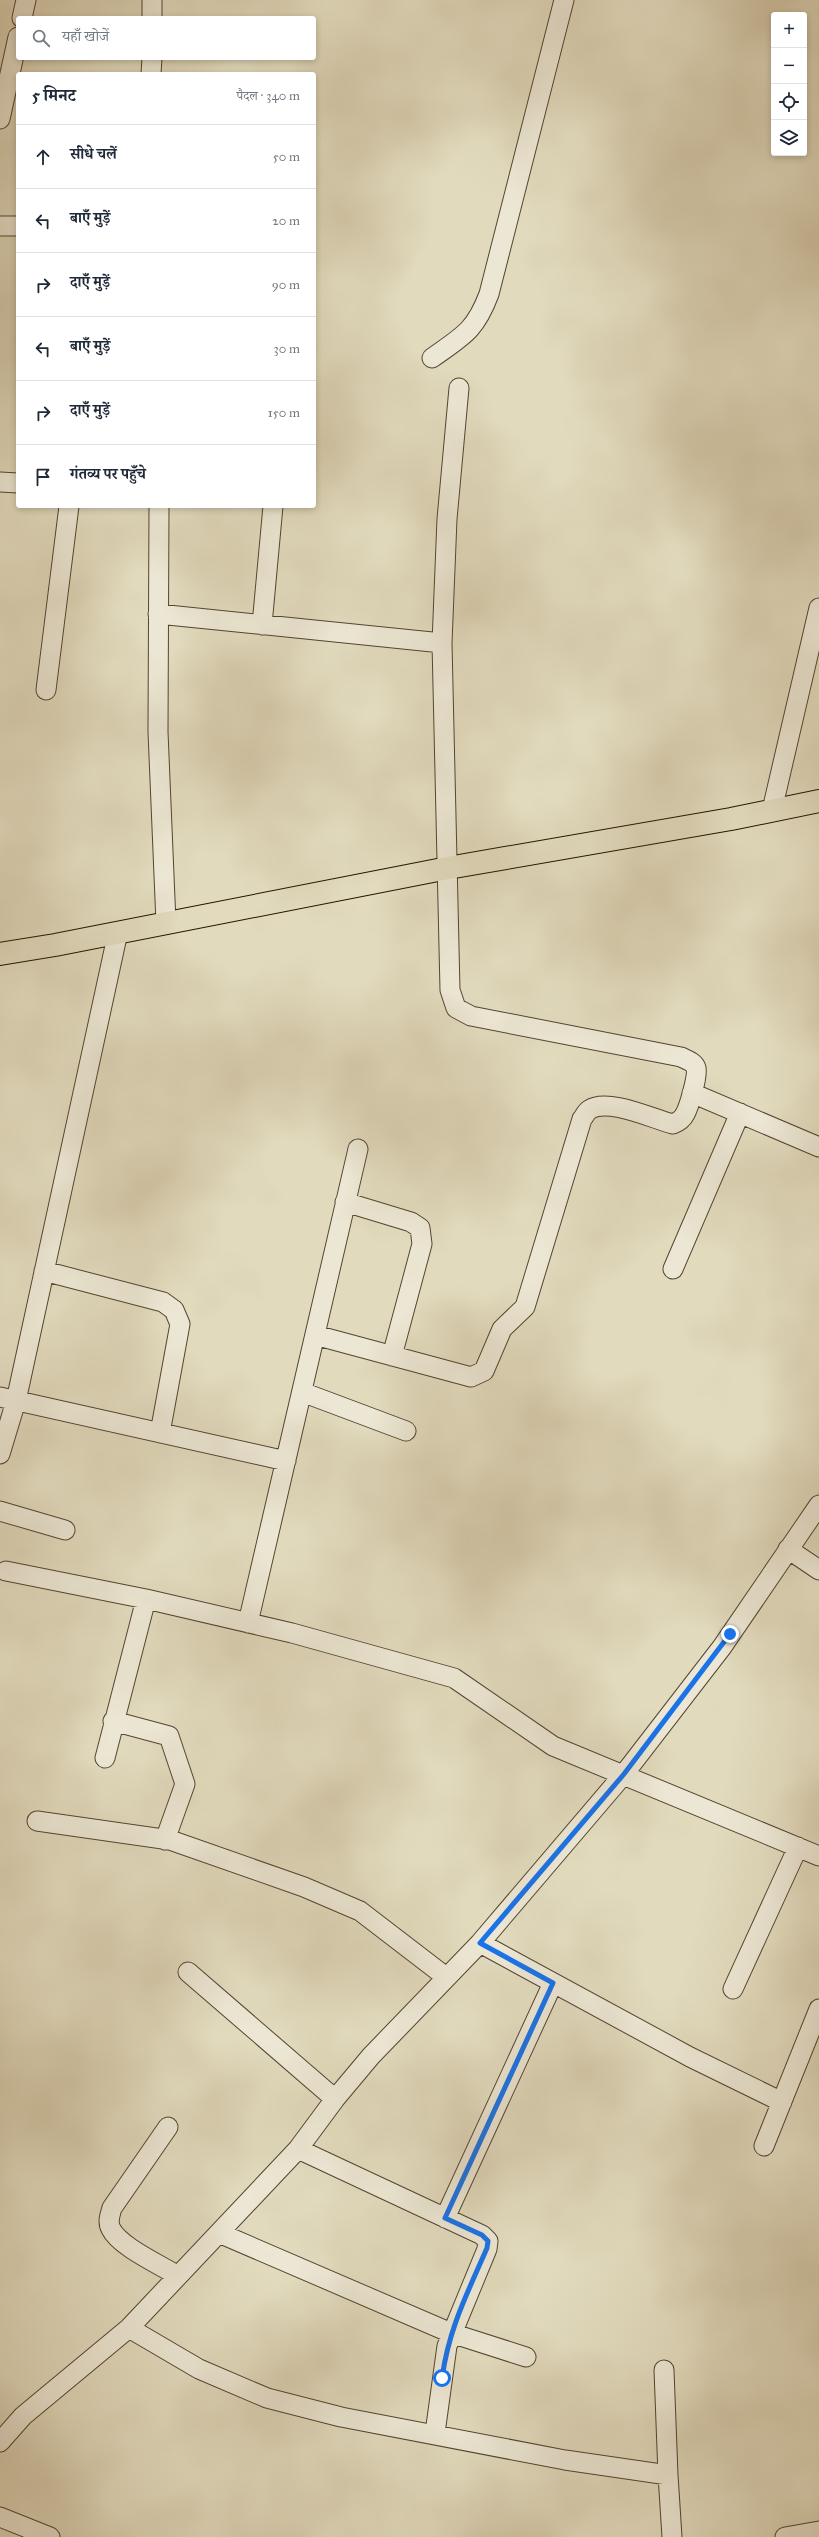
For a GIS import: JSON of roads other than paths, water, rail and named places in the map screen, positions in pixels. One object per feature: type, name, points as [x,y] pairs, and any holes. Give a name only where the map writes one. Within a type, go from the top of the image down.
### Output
[{"type":"main road","points":[[0,954],[448,868],[732,819],[819,801]]},
{"type":"street","points":[[22,16],[26,0]]},
{"type":"street","points":[[152,0],[152,16]]},
{"type":"street","points":[[432,358],[468,333],[483,308],[564,0]]},
{"type":"street","points":[[0,119],[16,46]]},
{"type":"street","points":[[151,72],[152,60]]},
{"type":"street","points":[[0,226],[16,226]]},
{"type":"street","points":[[315,1335],[471,1377],[484,1371],[502,1329],[525,1307],[582,1120],[589,1110],[600,1106],[611,1106],[673,1124],[680,1121],[685,1114],[692,1093],[696,1069],[692,1062],[681,1057],[471,1016],[456,1008],[450,990],[442,643],[447,519],[458,388]]},
{"type":"street","points":[[0,482],[16,484]]},
{"type":"street","points":[[46,690],[69,508]]},
{"type":"street","points":[[159,508],[158,732],[166,923]]},
{"type":"street","points":[[262,625],[274,508]]},
{"type":"street","points":[[772,810],[819,608]]},
{"type":"street","points":[[158,614],[442,643]]},
{"type":"street","points":[[0,1454],[8,1399],[44,1271],[118,932]]},
{"type":"street","points":[[692,1093],[819,1147]]},
{"type":"street","points":[[673,1269],[740,1113]]},
{"type":"street","points":[[248,1623],[358,1149]]},
{"type":"street","points":[[345,1202],[411,1222],[420,1228],[422,1244],[392,1356]]},
{"type":"street","points":[[44,1271],[163,1302],[174,1310],[180,1324],[160,1433]]},
{"type":"street","points":[[302,1392],[406,1431]]},
{"type":"street","points":[[8,1399],[286,1460]]},
{"type":"street","points":[[0,2442],[23,2416],[129,2328],[298,2149],[335,2099],[446,1976],[480,1943],[624,1774],[722,1647],[819,1505]]},
{"type":"street","points":[[0,1511],[65,1530]]},
{"type":"street","points":[[788,1550],[819,1570]]},
{"type":"street","points":[[6,1571],[146,1599],[248,1623],[454,1678],[553,1746],[624,1774],[819,1856]]},
{"type":"street","points":[[104,1758],[146,1599]]},
{"type":"street","points":[[113,1721],[169,1736],[185,1784],[164,1840]]},
{"type":"street","points":[[37,1821],[164,1840],[304,1887],[360,1911],[446,1976]]},
{"type":"street","points":[[733,1989],[798,1847]]},
{"type":"street","points":[[480,1943],[690,2057],[782,2102]]},
{"type":"street","points":[[188,1972],[335,2099]]},
{"type":"street","points":[[445,2218],[553,1983]]},
{"type":"street","points":[[764,2146],[819,2009]]},
{"type":"street","points":[[168,2127],[112,2208],[108,2219],[110,2229],[123,2242],[178,2276]]},
{"type":"street","points":[[298,2149],[482,2235],[488,2241],[487,2248],[451,2333],[447,2346],[435,2433]]},
{"type":"street","points":[[219,2232],[451,2333],[526,2357]]},
{"type":"street","points":[[129,2328],[199,2369],[267,2398],[341,2417],[435,2433],[565,2460],[668,2475]]},
{"type":"street","points":[[664,2370],[672,2537]]},
{"type":"street","points":[[0,2517],[50,2537]]},
{"type":"street","points":[[786,2537],[819,2531]]}]
